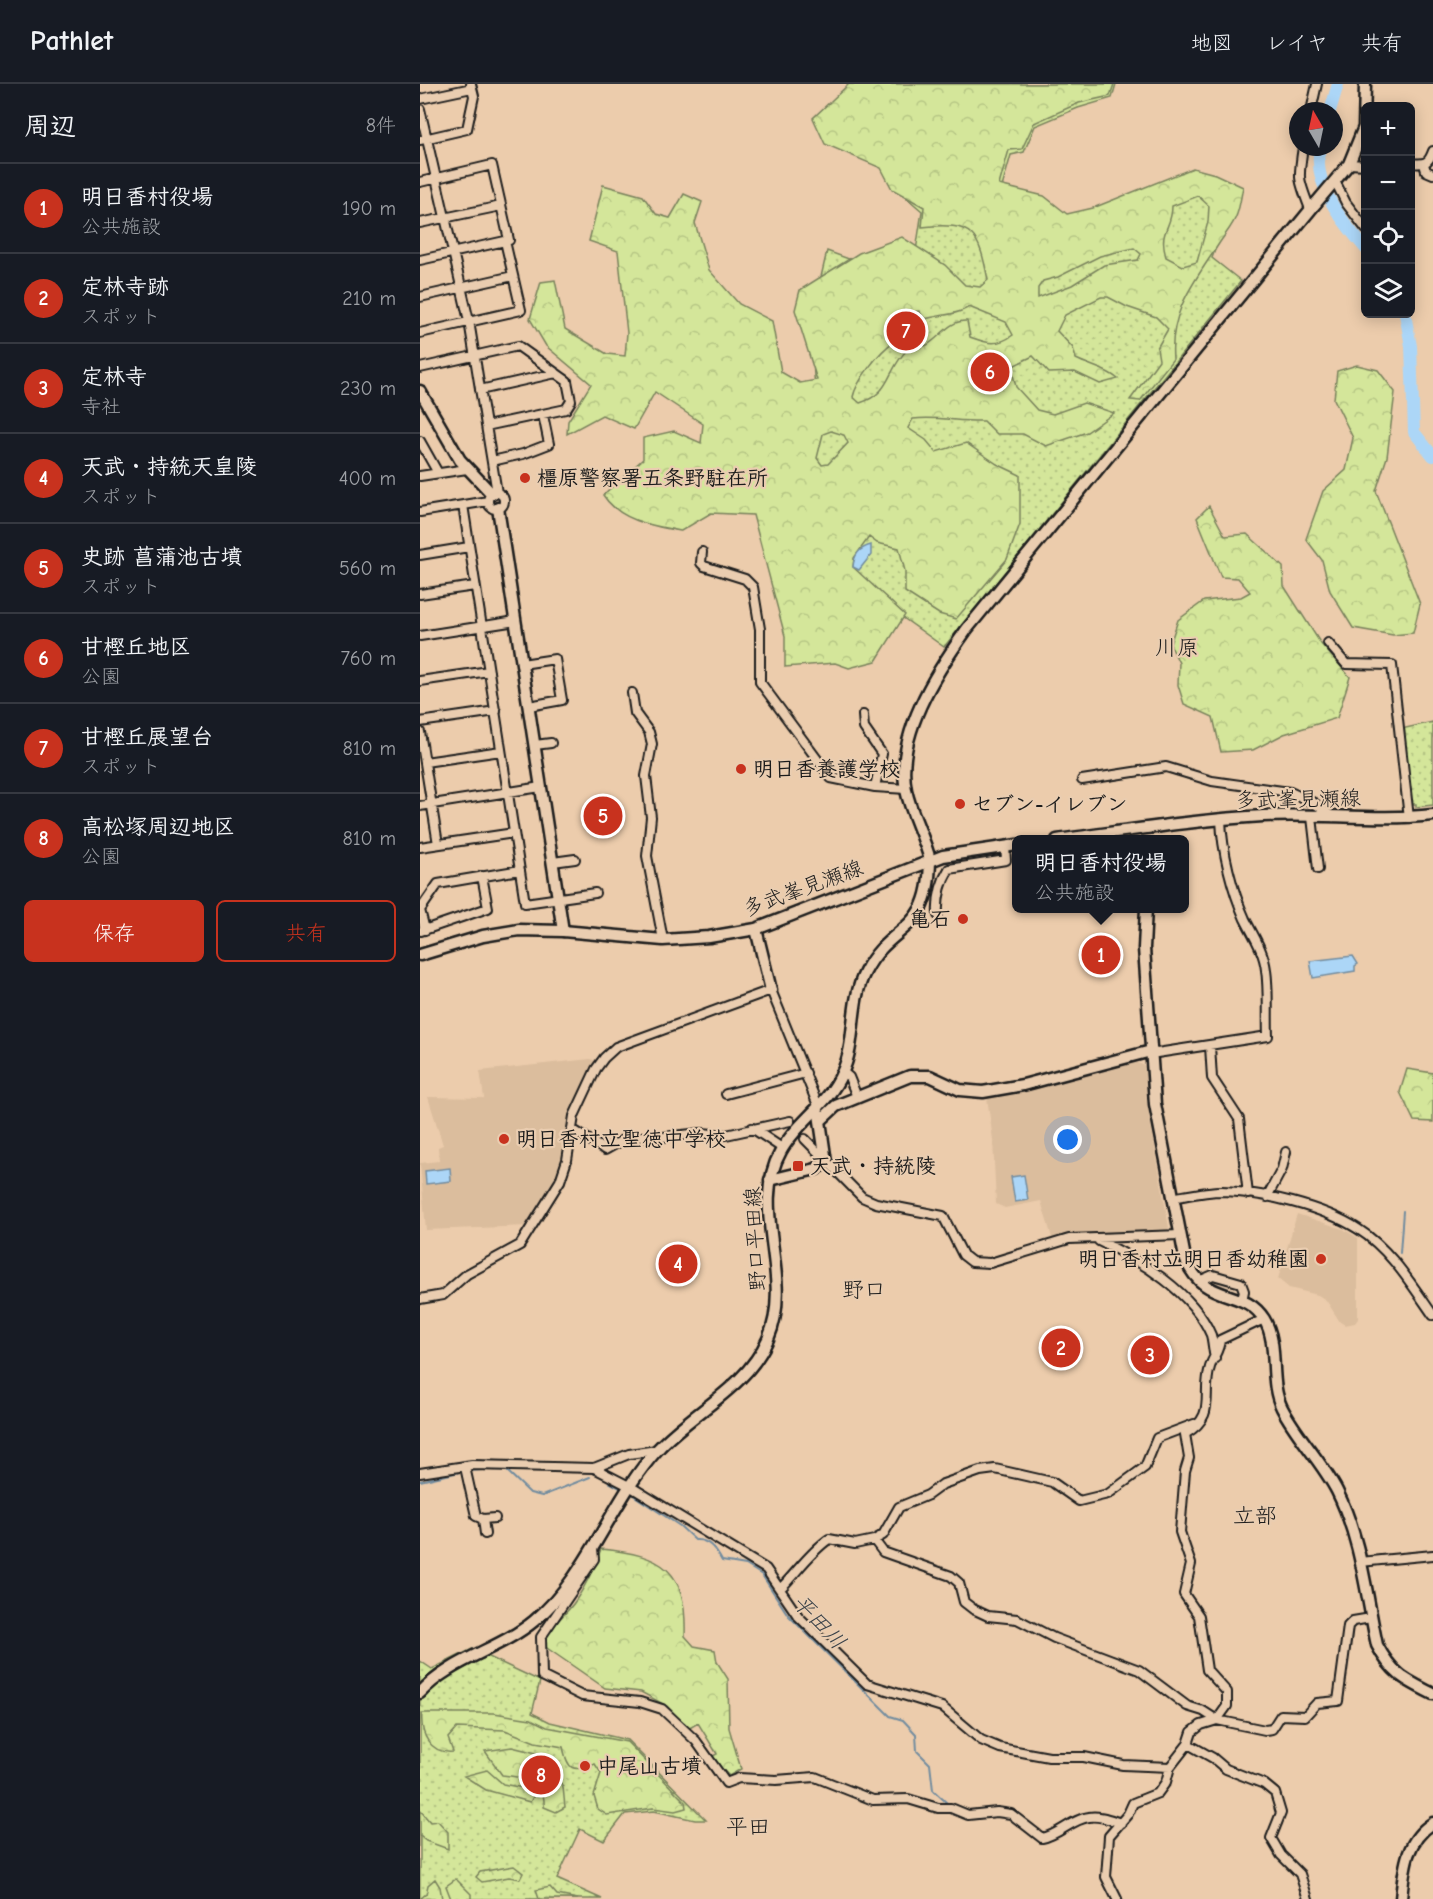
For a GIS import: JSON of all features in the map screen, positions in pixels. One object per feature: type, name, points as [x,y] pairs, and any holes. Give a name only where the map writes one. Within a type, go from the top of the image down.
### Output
[{"type":"street","points":[[1313,102],[1317,84]]},
{"type":"street","points":[[930,860],[906,789],[903,762],[910,735],[930,686],[958,641],[1349,164],[1364,127],[1365,84]]},
{"type":"street","points":[[420,99],[472,86],[474,96],[467,129],[423,140]]},
{"type":"street","points":[[420,109],[423,140],[436,178],[469,321],[492,461],[492,496],[490,506],[498,508],[504,504],[504,499],[492,496],[463,505],[420,512]]},
{"type":"street","points":[[1415,164],[1429,162],[1433,151]]},
{"type":"street","points":[[1301,156],[1298,171],[1299,181],[1313,206]]},
{"type":"street","points":[[1349,164],[1361,165]]},
{"type":"street","points":[[1424,164],[1426,171],[1433,174]]},
{"type":"street","points":[[420,182],[492,165],[509,240],[420,260]]},
{"type":"street","points":[[1336,179],[1361,222]]},
{"type":"street","points":[[420,223],[501,206]]},
{"type":"street","points":[[420,333],[521,310],[505,241]]},
{"type":"street","points":[[420,297],[513,276]]},
{"type":"street","points":[[420,368],[518,346],[567,381],[571,401],[566,409],[486,426]]},
{"type":"street","points":[[480,390],[556,373]]},
{"type":"street","points":[[420,392],[467,469],[492,496]]},
{"type":"street","points":[[492,461],[523,454],[549,444],[543,415]]},
{"type":"street","points":[[420,442],[438,473]]},
{"type":"street","points":[[420,476],[467,469]]},
{"type":"street","points":[[463,505],[525,903],[595,892]]},
{"type":"street","points":[[498,508],[563,931]]},
{"type":"street","points":[[420,555],[469,547]]},
{"type":"street","points":[[702,552],[701,563],[704,567],[745,579],[753,587],[760,629],[760,682],[831,777],[875,787],[906,789]]},
{"type":"street","points":[[420,594],[475,586]]},
{"type":"street","points":[[420,636],[516,621]]},
{"type":"street","points":[[1328,643],[1346,664],[1392,665],[1409,818]]},
{"type":"street","points":[[522,664],[555,659],[562,700],[529,706]]},
{"type":"street","points":[[420,681],[489,671]]},
{"type":"street","points":[[632,693],[635,713],[649,732],[652,744],[646,776],[651,817],[647,856],[663,940]]},
{"type":"street","points":[[420,722],[496,711]]},
{"type":"street","points":[[863,715],[864,728],[882,754],[875,787]]},
{"type":"street","points":[[420,732],[438,844]]},
{"type":"street","points":[[535,745],[551,743]]},
{"type":"street","points":[[425,762],[501,751]]},
{"type":"street","points":[[1082,780],[1166,767],[1212,781],[1290,792],[1314,803],[1334,817]]},
{"type":"street","points":[[420,806],[541,787]]},
{"type":"street","name":"多武峯見瀬線","points":[[1138,835],[1221,819],[1409,818],[1433,815]]},
{"type":"street","points":[[1312,817],[1318,869]]},
{"type":"street","points":[[820,1121],[836,1106],[918,1074],[960,1090],[983,1092],[1044,1080],[1151,1051],[1157,1053],[1268,1036],[1266,970],[1256,936],[1245,918],[1234,883],[1221,834],[1221,819]]},
{"type":"street","points":[[420,847],[514,833]]},
{"type":"street","name":"多武峯見瀬線","points":[[420,955],[500,933],[563,931],[663,940],[708,937],[756,929],[930,860],[1012,845]]},
{"type":"street","points":[[938,915],[937,904],[943,879],[950,869],[1006,860],[1005,846]]},
{"type":"street","points":[[553,862],[575,859]]},
{"type":"street","name":"野口平田線","points":[[420,1693],[446,1671],[509,1638],[534,1621],[564,1591],[657,1450],[685,1423],[736,1384],[754,1364],[768,1339],[776,1312],[778,1292],[768,1196],[770,1180],[782,1148],[819,1107],[843,1072],[857,997],[865,972],[889,942],[912,924],[923,907],[929,885],[930,860]]},
{"type":"street","points":[[482,876],[488,908],[422,930],[420,910],[438,884],[482,876],[520,870]]},
{"type":"street","points":[[1146,913],[1144,948],[1155,1104],[1172,1198],[1191,1275],[1209,1290],[1242,1301],[1264,1319],[1272,1342],[1276,1392],[1282,1408],[1336,1490],[1350,1520],[1377,1645],[1386,1662],[1400,1678],[1433,1694]]},
{"type":"street","points":[[756,929],[771,990],[819,1107],[826,1162]]},
{"type":"street","points":[[420,1299],[443,1294],[467,1274],[520,1245],[560,1180],[567,1160],[574,1116],[596,1069],[616,1047],[771,990]]},
{"type":"street","points":[[1210,1046],[1212,1078],[1239,1119],[1248,1194]]},
{"type":"street","points":[[843,1072],[849,1077],[857,1097]]},
{"type":"street","points":[[726,1094],[806,1073]]},
{"type":"street","points":[[572,1129],[605,1150],[630,1136],[654,1138],[701,1133],[713,1136],[789,1121]]},
{"type":"street","points":[[752,1128],[782,1148]]},
{"type":"street","points":[[805,1139],[862,1197],[876,1203],[944,1216],[963,1255],[972,1262],[990,1263],[1070,1239],[1098,1240],[1180,1235]]},
{"type":"street","points":[[1267,1197],[1281,1169],[1286,1152]]},
{"type":"street","points":[[770,1180],[816,1170],[826,1162]]},
{"type":"street","points":[[1172,1198],[1221,1191],[1267,1197],[1316,1210],[1358,1229],[1400,1268],[1433,1315]]},
{"type":"street","points":[[1098,1240],[1116,1249],[1187,1299],[1212,1337],[1215,1358]]},
{"type":"street","points":[[1199,1281],[1213,1275],[1241,1283],[1244,1291],[1242,1301]]},
{"type":"street","points":[[1117,1899],[1106,1877],[1105,1865],[1109,1836],[1121,1823],[1132,1803],[1158,1792],[1166,1782],[1170,1767],[1188,1744],[1192,1732],[1201,1725],[1217,1720],[1227,1706],[1227,1692],[1207,1670],[1199,1616],[1184,1594],[1191,1564],[1180,1532],[1185,1471],[1189,1458],[1185,1434],[1208,1409],[1210,1366],[1220,1340],[1264,1319]]},
{"type":"street","points":[[780,1588],[796,1574],[815,1548],[829,1539],[855,1544],[883,1536],[898,1507],[928,1495],[943,1484],[980,1471],[995,1469],[1052,1482],[1078,1501],[1108,1494],[1145,1467],[1157,1438],[1199,1421]]},
{"type":"street","points":[[420,1473],[496,1465],[594,1468],[629,1454],[657,1450]]},
{"type":"street","points":[[594,1468],[631,1487],[715,1541],[766,1569],[798,1616],[867,1684],[942,1707],[981,1740],[1000,1748],[1049,1757],[1084,1757],[1123,1765],[1170,1767]]},
{"type":"street","points":[[465,1470],[476,1516],[483,1519],[495,1518]]},
{"type":"street","points":[[483,1519],[485,1534]]},
{"type":"street","points":[[874,1540],[884,1552],[951,1576],[958,1582],[964,1602],[973,1609],[988,1616],[1017,1619],[1054,1638],[1138,1670],[1187,1706],[1203,1711],[1217,1720],[1268,1730],[1274,1726],[1281,1715],[1305,1716],[1317,1703],[1338,1701],[1348,1626],[1353,1621],[1371,1618]]},
{"type":"street","points":[[593,1549],[594,1558],[542,1637],[542,1676],[582,1696],[639,1702],[662,1709],[696,1741],[726,1783],[739,1778],[776,1780],[815,1777],[873,1800],[908,1799],[938,1808],[951,1808],[968,1815],[997,1812],[1011,1814],[1042,1838],[1053,1836],[1086,1817],[1096,1816],[1121,1823]]},
{"type":"street","points":[[1360,1562],[1433,1555]]},
{"type":"street","points":[[1188,1744],[1213,1758],[1226,1769],[1264,1784],[1275,1793],[1281,1813],[1271,1838],[1281,1855],[1300,1874],[1308,1899]]},
{"type":"street","points":[[1401,1899],[1404,1863],[1411,1845],[1424,1828],[1433,1822]]},
{"type":"shaded area","name":"明日香村立聖徳中学校","points":[[594,1060],[595,1066],[587,1082],[564,1162],[528,1226],[426,1230],[420,1163],[439,1161],[438,1147],[443,1145],[428,1097],[484,1098],[480,1071]]},
{"type":"shaded area","points":[[1133,1061],[1145,1066],[1146,1095],[1169,1228],[1165,1233],[1053,1241],[1041,1201],[1005,1208],[996,1204],[993,1140],[987,1097]]},
{"type":"shaded area","name":"明日香村立明日香幼稚園","points":[[1297,1214],[1343,1229],[1358,1238],[1358,1319],[1355,1323],[1345,1325],[1340,1322],[1326,1300],[1318,1295],[1289,1288],[1278,1279]]},
{"type":"green space","points":[[849,84],[1114,84],[1110,96],[1079,103],[1034,123],[1022,149],[1009,150],[999,185],[1044,196],[1067,214],[1093,208],[1193,168],[1215,174],[1243,187],[1234,221],[1186,296],[1180,310],[1175,325],[1173,359],[1140,401],[1130,400],[1159,360],[1157,348],[1168,329],[1156,317],[1127,307],[1108,297],[1101,297],[1065,315],[1057,331],[1073,348],[1076,359],[1104,370],[1118,379],[1100,384],[1075,372],[1049,373],[1033,356],[1011,367],[1016,387],[1037,410],[1053,414],[1084,403],[1114,413],[1087,432],[1046,446],[1023,434],[997,434],[984,421],[913,419],[908,428],[926,440],[936,452],[966,443],[997,464],[1020,475],[1020,524],[1007,559],[956,619],[939,614],[905,592],[905,571],[899,548],[877,543],[869,537],[854,558],[853,567],[905,615],[876,661],[849,668],[835,663],[785,667],[785,636],[753,515],[711,513],[681,531],[638,521],[618,511],[610,504],[603,495],[643,459],[643,438],[674,431],[701,443],[703,424],[655,392],[634,429],[602,415],[567,434],[568,421],[591,384],[546,346],[530,319],[541,282],[555,280],[565,329],[607,354],[625,356],[627,333],[618,251],[589,241],[603,185],[643,196],[656,214],[670,218],[684,194],[702,202],[695,223],[709,270],[739,304],[772,321],[781,372],[800,383],[817,380],[795,310],[800,290],[859,253],[902,237],[945,265],[965,285],[980,287],[988,280],[981,251],[971,234],[953,226],[922,227],[924,207],[892,189],[881,168],[825,144],[813,118]],"holes":[[[1198,196],[1209,206],[1208,222],[1197,262],[1183,266],[1166,257],[1164,235],[1172,206]],[[1134,248],[1141,254],[1138,260],[1104,265],[1072,285],[1038,298],[1038,288],[1043,281],[1058,277],[1100,256]],[[969,307],[1006,322],[1013,335],[1002,341],[987,342],[970,337],[967,321],[955,323],[927,345],[908,349],[883,387],[870,399],[860,403],[853,397],[869,367],[894,342],[895,323],[898,317],[919,311],[925,319],[965,310]],[[831,431],[844,435],[848,443],[828,464],[822,465],[817,458],[823,434]]]},
{"type":"green space","points":[[911,84],[1116,84],[1112,98],[1078,108],[1035,126],[1024,152],[1011,155],[1002,187],[1057,232],[1198,177],[1227,217],[1212,258],[1241,281],[944,647],[899,615],[877,634],[769,433],[815,388],[813,353],[815,319],[819,285],[827,251],[865,265],[916,251],[922,211],[893,186]]},
{"type":"green space","points":[[1357,365],[1378,370],[1395,392],[1387,457],[1376,491],[1420,604],[1413,633],[1393,635],[1353,628],[1330,591],[1322,560],[1306,539],[1323,491],[1346,470],[1353,438],[1334,399],[1337,371]]},
{"type":"green space","points":[[1209,506],[1225,536],[1247,534],[1283,567],[1284,586],[1321,644],[1350,677],[1337,718],[1284,734],[1253,750],[1221,752],[1213,717],[1184,704],[1178,685],[1179,663],[1170,644],[1178,620],[1204,601],[1241,597],[1250,592],[1238,578],[1221,577],[1197,518]]},
{"type":"green space","points":[[1433,722],[1433,805],[1416,807],[1416,804],[1411,804],[1401,729]]},
{"type":"green space","points":[[1407,1069],[1433,1073],[1433,1122],[1414,1121],[1400,1092]]},
{"type":"green space","points":[[601,1549],[641,1556],[656,1562],[676,1581],[682,1595],[685,1636],[694,1646],[715,1650],[717,1662],[728,1679],[729,1728],[741,1769],[729,1776],[711,1757],[717,1754],[698,1723],[688,1729],[667,1706],[641,1692],[605,1688],[544,1646],[548,1633],[572,1606],[584,1588]]},
{"type":"green space","points":[[472,1649],[540,1681],[532,1713],[550,1722],[627,1740],[706,1820],[695,1820],[654,1811],[625,1814],[604,1841],[580,1829],[557,1879],[602,1899],[420,1899],[420,1661],[432,1669]]},
{"type":"green space","points":[[422,1713],[494,1713],[531,1719],[547,1727],[627,1742],[685,1802],[686,1808],[675,1811],[653,1808],[607,1815],[598,1809],[594,1796],[601,1773],[595,1764],[572,1768],[567,1761],[563,1747],[535,1742],[505,1730],[457,1728],[448,1738],[453,1752],[445,1752],[438,1750],[428,1741],[423,1728]]},
{"type":"green space","points":[[512,1747],[544,1755],[563,1787],[565,1807],[556,1812],[544,1807],[544,1798],[537,1786],[525,1779],[502,1775],[485,1751]]},
{"type":"green space","points":[[487,1770],[503,1784],[528,1789],[534,1795],[530,1802],[486,1790],[464,1776]]},
{"type":"green space","points":[[420,1810],[430,1822],[438,1821],[448,1832],[448,1849],[426,1841],[420,1836]]},
{"type":"green space","points":[[514,1866],[523,1873],[520,1879],[509,1877],[482,1882],[476,1877],[480,1872]]},
{"type":"green space","points":[[435,1879],[440,1887],[442,1899],[420,1899],[426,1894],[428,1885]]},
{"type":"green space","points":[[456,1879],[471,1894],[471,1899],[451,1899],[446,1886]]},
{"type":"green space","points":[[550,1887],[557,1895],[578,1899],[539,1899],[536,1890]]},
{"type":"water","points":[[871,545],[871,555],[859,570],[853,567],[858,553]]},
{"type":"water","points":[[1353,956],[1358,964],[1355,966],[1355,971],[1313,978],[1310,961]]},
{"type":"water","points":[[450,1168],[451,1181],[426,1184],[425,1171]]},
{"type":"water","points":[[1024,1175],[1028,1200],[1015,1202],[1011,1177]]},
{"type":"waterway","points":[[1333,102],[1338,84]]},
{"type":"waterway","points":[[1319,156],[1320,175],[1331,202],[1361,243]]},
{"type":"waterway","points":[[1406,318],[1411,346],[1414,432],[1433,456]]},
{"type":"waterway","points":[[1400,1253],[1403,1211]]},
{"type":"waterway","name":"平田川","points":[[469,1471],[494,1469]]},
{"type":"waterway","name":"平田川","points":[[505,1469],[530,1493],[542,1496],[590,1477]]},
{"type":"waterway","name":"平田川","points":[[420,1481],[464,1471]]},
{"type":"waterway","name":"平田川","points":[[609,1482],[622,1489]]},
{"type":"waterway","name":"平田川","points":[[633,1495],[680,1526],[695,1540],[708,1543],[715,1549],[722,1561],[746,1565],[762,1575],[788,1615],[890,1716],[903,1720],[916,1734],[917,1751],[930,1764],[933,1790],[947,1803]]},
{"type":"place","name":"甘樫丘展望台","points":[[906,331]]},
{"type":"place","name":"甘樫丘地区","points":[[990,372]]},
{"type":"place","name":"橿原警察署五条野駐在所","points":[[525,478]]},
{"type":"place","name":"明日香養護学校","points":[[741,769]]},
{"type":"place","name":"セブン-イレブン","points":[[960,804]]},
{"type":"place","name":"史跡 菖蒲池古墳","points":[[603,816]]},
{"type":"place","name":"亀石","points":[[963,919]]},
{"type":"place","name":"明日香村役場","points":[[1101,955]]},
{"type":"place","name":"明日香村立聖徳中学校","points":[[504,1139]]},
{"type":"place","name":"天武・持統陵","points":[[798,1166]]},
{"type":"place","name":"明日香村立明日香幼稚園","points":[[1321,1259]]},
{"type":"place","name":"天武・持統天皇陵","points":[[678,1264]]},
{"type":"place","name":"定林寺跡","points":[[1061,1348]]},
{"type":"place","name":"定林寺","points":[[1150,1355]]},
{"type":"place","name":"中尾山古墳","points":[[585,1766]]},
{"type":"place","name":"高松塚周辺地区","points":[[541,1775]]},
{"type":"district","name":"川原","points":[[1177,648]]},
{"type":"district","name":"野口","points":[[864,1290]]},
{"type":"district","name":"立部","points":[[1255,1516]]},
{"type":"district","name":"平田","points":[[748,1827]]}]
